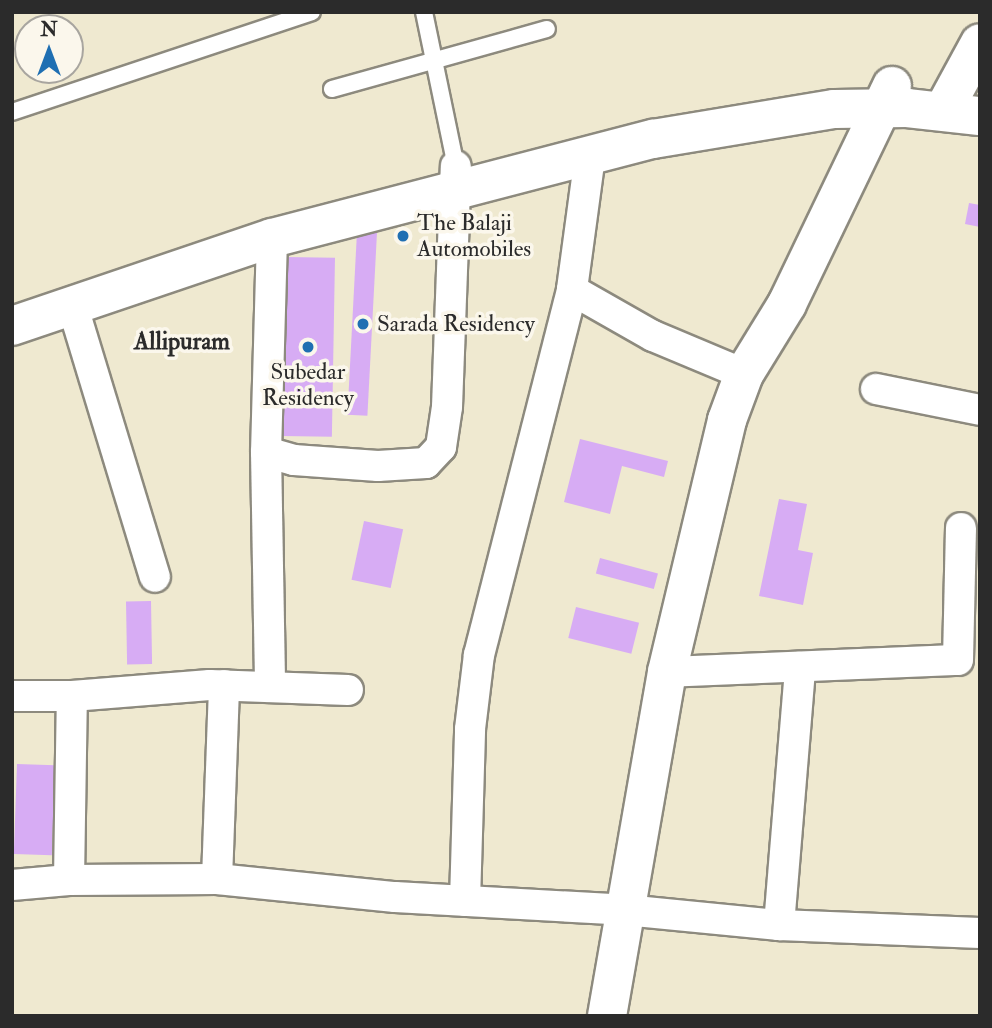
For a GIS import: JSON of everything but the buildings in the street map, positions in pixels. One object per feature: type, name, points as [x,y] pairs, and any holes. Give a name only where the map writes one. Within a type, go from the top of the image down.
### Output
[{"type":"main road","points":[[12,326],[272,237],[456,178],[705,106],[875,97],[969,104],[980,43]]},
{"type":"main road","points":[[12,299],[274,215],[456,178],[590,156],[737,122],[875,97]]},
{"type":"main road","points":[[607,1016],[667,672],[727,420],[744,374],[787,304],[831,206],[833,169],[875,97]]},
{"type":"street","points":[[465,901],[470,729],[479,655],[572,289],[590,156]]},
{"type":"street","points":[[266,452],[294,460],[378,466],[426,463],[436,457],[452,349],[456,178]]},
{"type":"street","points":[[270,687],[266,452],[272,237]]},
{"type":"street","points":[[572,289],[653,336],[744,374]]},
{"type":"street","points":[[72,304],[155,577]]},
{"type":"street","points":[[876,389],[980,410]]},
{"type":"street","points":[[667,672],[958,660],[961,528]]},
{"type":"street","points":[[779,925],[800,667]]},
{"type":"street","points":[[217,879],[224,685]]},
{"type":"street","points":[[12,696],[72,696],[224,685],[348,690]]},
{"type":"street","points":[[69,880],[72,696]]},
{"type":"street","points":[[12,886],[69,880],[217,879],[465,901],[625,910],[779,925],[980,933]]},
{"type":"lane","points":[[12,112],[312,12]]},
{"type":"lane","points":[[424,12],[431,61],[456,178]]},
{"type":"lane","points":[[332,89],[547,29]]},
{"type":"place","name":"The Balaji Automobiles","points":[[403,236]]},
{"type":"place","name":"Sarada Residency","points":[[363,324]]},
{"type":"place","name":"Subedar Residency","points":[[308,347]]},
{"type":"district","name":"Allipuram","points":[[182,342]]}]
